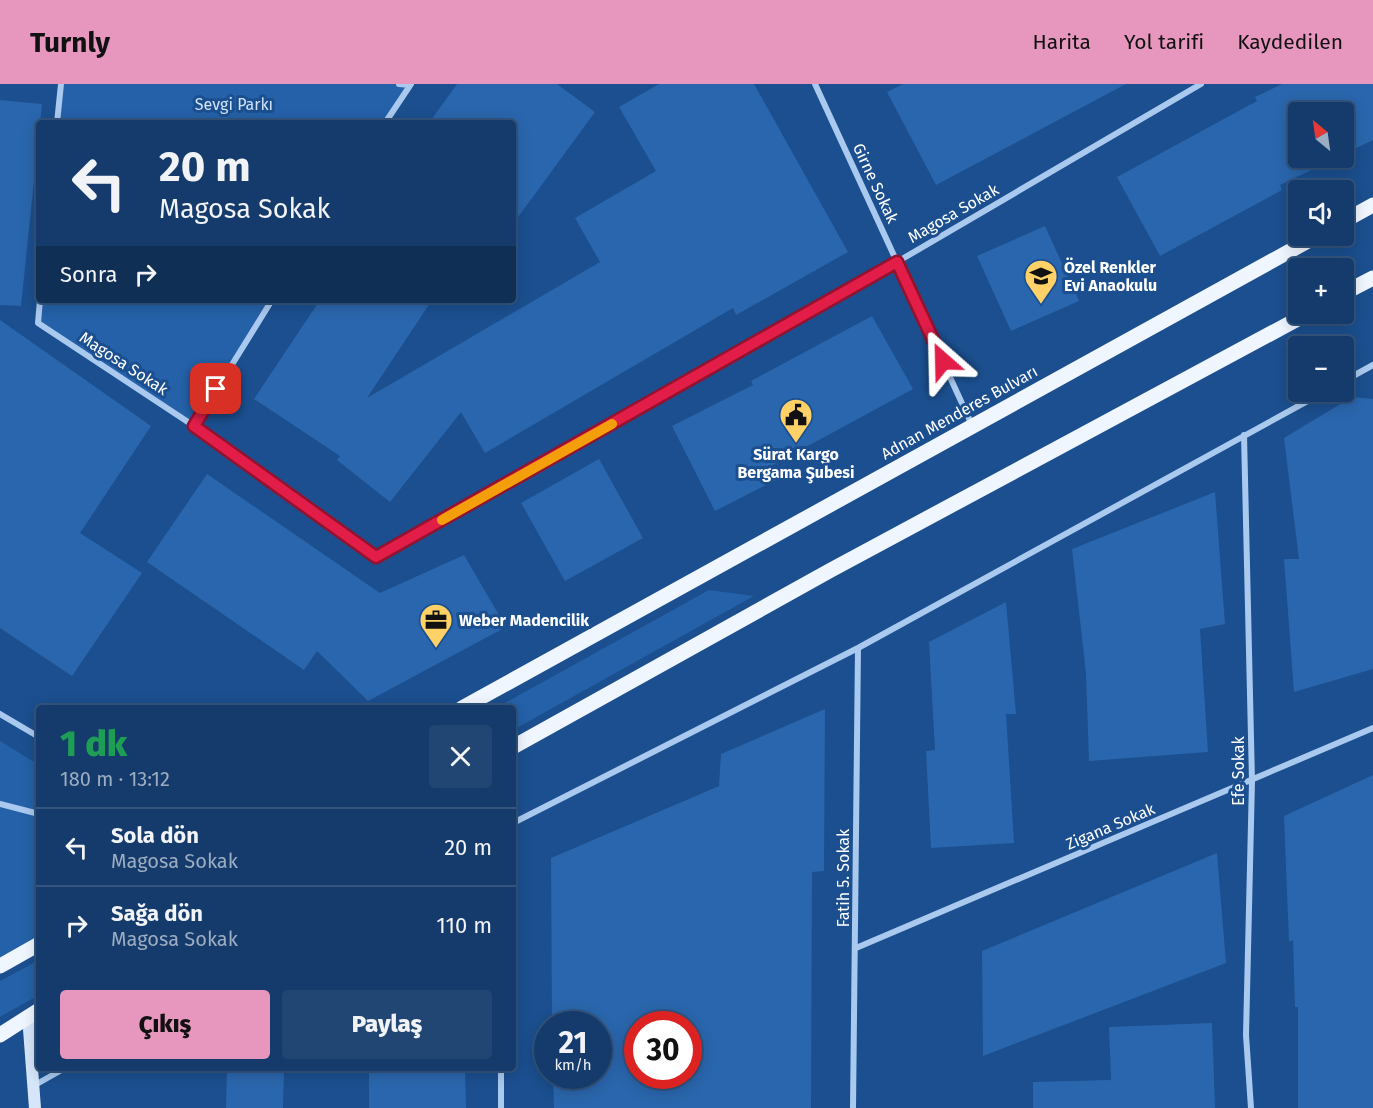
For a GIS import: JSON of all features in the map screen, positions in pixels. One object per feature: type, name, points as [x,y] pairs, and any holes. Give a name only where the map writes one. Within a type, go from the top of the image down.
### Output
[{"type":"main road","points":[[1354,215],[1373,205]]},
{"type":"main road","name":"Adnan Menderes Bulvarı","points":[[467,705],[972,424],[1299,246]]},
{"type":"main road","points":[[1354,288],[1373,278]]},
{"type":"main road","points":[[516,745],[841,565],[1288,324]]},
{"type":"main road","points":[[0,966],[36,946]]},
{"type":"main road","points":[[0,1035],[34,1013]]},
{"type":"street","points":[[57,120],[61,84]]},
{"type":"street","points":[[399,84],[411,84]]},
{"type":"street","points":[[388,120],[411,84]]},
{"type":"street","name":"Girne Sokak","points":[[815,84],[972,424]]},
{"type":"street","name":"Magosa Sokak","points":[[40,303],[38,322],[194,426],[376,557],[897,262],[1201,84]]},
{"type":"street","points":[[194,426],[270,303]]},
{"type":"street","points":[[1354,375],[1373,365]]},
{"type":"street","points":[[516,821],[858,648],[1305,402]]},
{"type":"street","name":"Efe Sokak","points":[[1244,435],[1252,781],[1246,1035],[1251,1108]]},
{"type":"street","name":"Fatih 5. Sokak","points":[[853,1108],[858,648]]},
{"type":"street","points":[[0,714],[36,735]]},
{"type":"street","name":"Zigana Sokak","points":[[856,948],[1373,728]]},
{"type":"street","points":[[0,804],[36,813]]},
{"type":"street","points":[[34,1013],[35,1108]]},
{"type":"street","points":[[35,1085],[60,1071]]},
{"type":"street","points":[[501,1071],[501,1108]]},
{"type":"green space","name":"Sevgi Parkı","points":[[61,84],[410,85],[387,120],[57,120]]},
{"type":"green space","points":[[40,303],[270,303],[194,426],[38,323]]},
{"type":"green space","points":[[709,590],[754,596],[516,728],[516,705],[501,705]]},
{"type":"green space","points":[[0,741],[36,763],[36,946],[0,966]]},
{"type":"green space","points":[[36,962],[36,997],[0,1017],[0,981]]},
{"type":"building","points":[[457,84],[557,84],[595,112],[516,220],[516,120],[431,120]]},
{"type":"building","points":[[659,84],[754,84],[848,252],[736,315],[733,308],[485,453],[461,412],[390,502],[337,460],[340,456],[254,399],[318,303],[430,303],[367,398],[600,262],[575,218],[656,171],[619,107]]},
{"type":"building","points":[[903,84],[1126,84],[936,185],[887,92]]},
{"type":"building","points":[[1282,84],[1373,84],[1373,140],[1354,149],[1354,102],[1288,102],[1288,168],[1315,168],[1288,180],[1280,185],[1282,190],[1160,256],[1117,177],[1257,101],[1255,97]]},
{"type":"building","points":[[0,100],[42,104],[40,120],[36,120],[36,162],[21,306],[0,305]]},
{"type":"building","points":[[1045,226],[1079,301],[1011,331],[977,256]]},
{"type":"building","points":[[872,316],[913,389],[771,466],[778,479],[715,511],[672,426],[753,385],[751,381]]},
{"type":"building","points":[[0,320],[151,426],[80,533],[142,573],[72,676],[0,628]]},
{"type":"building","points":[[1354,397],[1373,399],[1373,669],[1294,692],[1284,559],[1299,559],[1284,438],[1344,402],[1354,402]]},
{"type":"building","points":[[599,459],[643,538],[565,581],[521,503]]},
{"type":"building","points":[[207,474],[380,593],[464,555],[506,627],[368,701],[317,651],[304,670],[147,562]]},
{"type":"building","points":[[1215,492],[1225,624],[1200,629],[1208,752],[1089,761],[1086,674],[1072,549]]},
{"type":"building","points":[[1006,602],[1016,714],[1006,714],[1014,843],[931,848],[926,751],[935,750],[929,642]]},
{"type":"building","points":[[825,709],[824,871],[812,872],[811,1108],[554,1108],[553,1089],[612,1089],[612,1011],[552,1011],[551,858],[719,786],[721,754]]},
{"type":"building","points":[[1373,775],[1373,1108],[1298,1108],[1298,1007],[1295,1007],[1293,940],[1289,942],[1284,816]]},
{"type":"building","points":[[1217,853],[1226,963],[983,1056],[982,951]]},
{"type":"building","points":[[1212,1023],[1215,1108],[1033,1108],[1033,1082],[1111,1080],[1109,1027]]},
{"type":"building","points":[[227,1071],[284,1071],[283,1108],[226,1108]]},
{"type":"building","points":[[369,1071],[465,1071],[466,1108],[369,1108]]},
{"type":"slow traffic","points":[[442,520],[612,424]]},
{"type":"place","name":"Özel Renkler Evi Anaokulu","points":[[1041,305]]},
{"type":"place","name":"Sürat Kargo Bergama Şubesi","points":[[796,444]]},
{"type":"place","name":"Weber Madencilik","points":[[436,649]]},
{"type":"route","points":[[216,389],[194,426],[376,557],[897,262],[943,361]]}]
